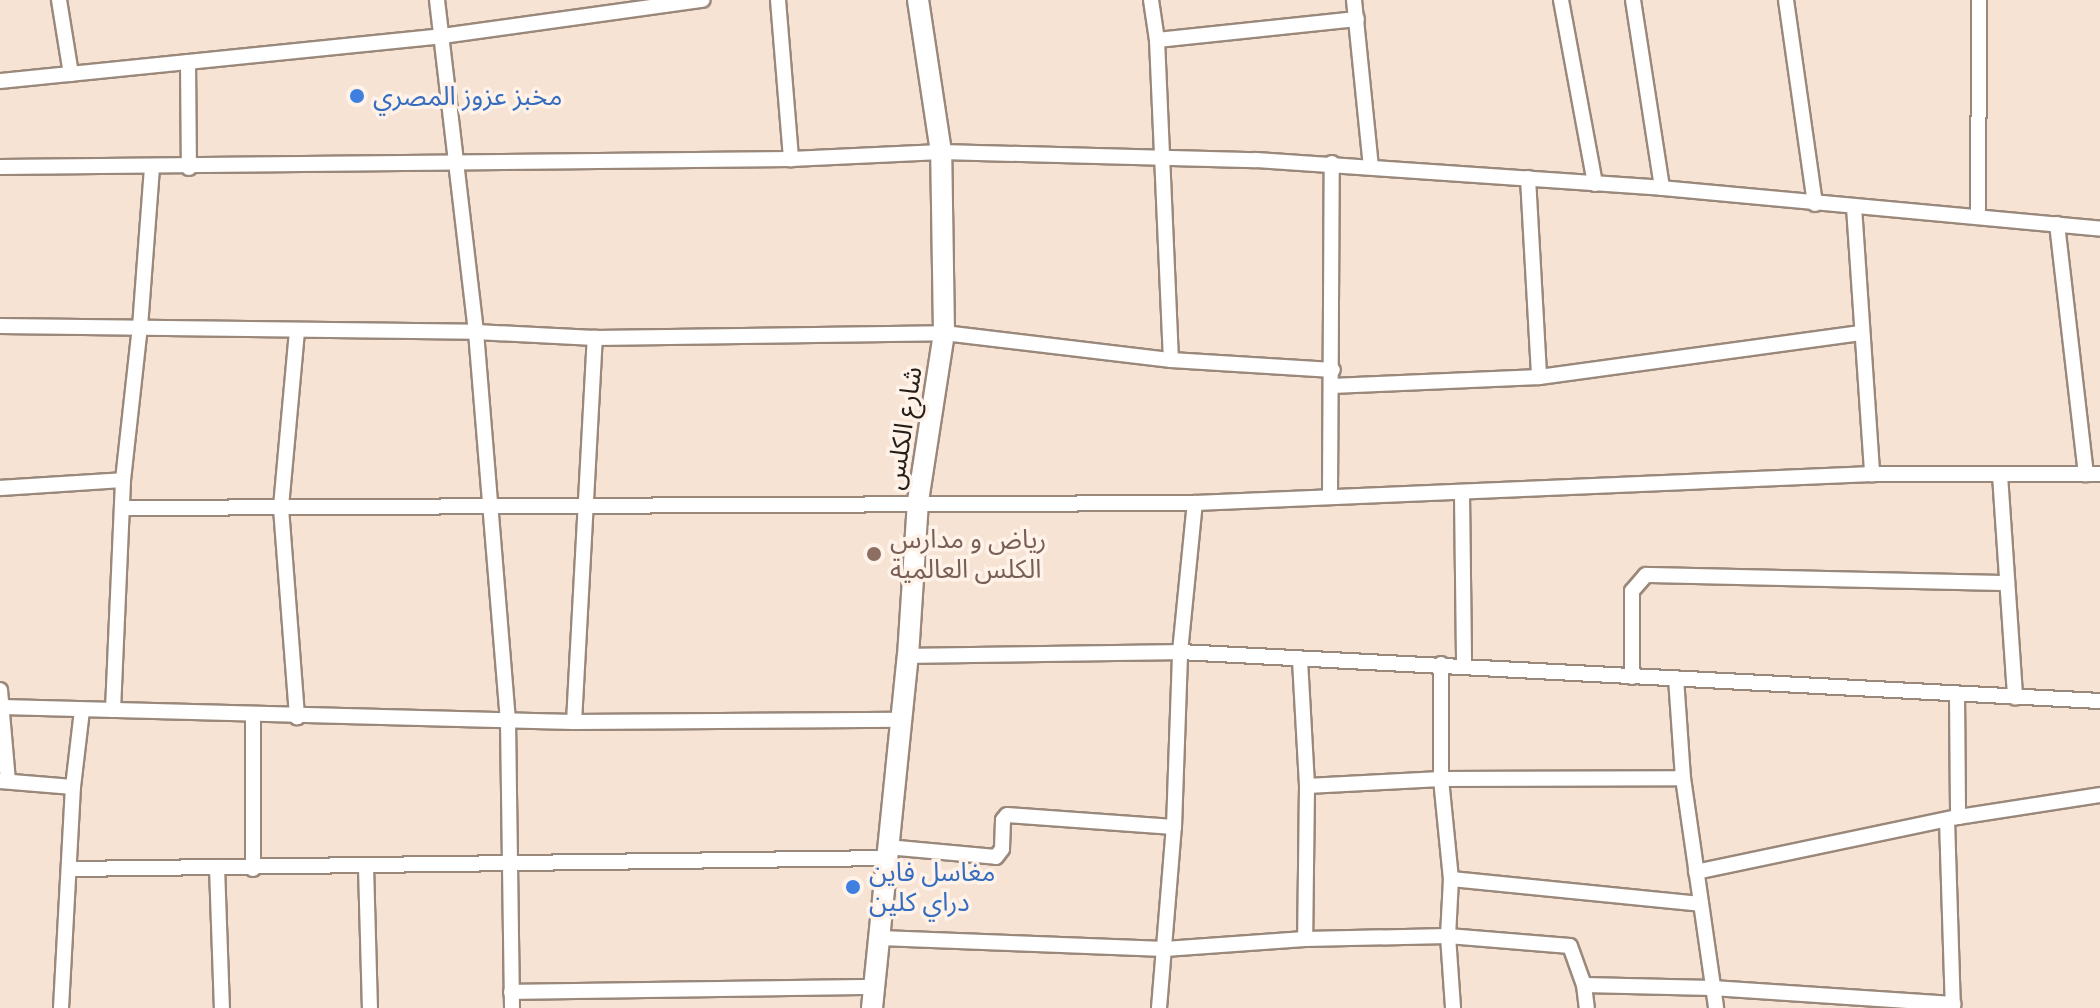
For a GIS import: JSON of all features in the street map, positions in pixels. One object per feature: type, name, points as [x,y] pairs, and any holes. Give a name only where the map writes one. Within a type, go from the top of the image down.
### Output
[{"type":"street","points":[[59,0],[71,74]]},
{"type":"street","points":[[437,0],[476,332],[508,721],[512,1008]]},
{"type":"street","points":[[0,81],[442,36],[703,0]]},
{"type":"street","points":[[778,0],[791,159]]},
{"type":"street","name":"شارع الكلس","points":[[872,1008],[908,656],[918,501],[944,333],[941,152],[918,0]]},
{"type":"street","points":[[1151,0],[1157,40],[1171,360]]},
{"type":"street","points":[[1354,0],[1371,166]]},
{"type":"street","points":[[1561,0],[1595,184]]},
{"type":"street","points":[[1633,0],[1662,188]]},
{"type":"street","points":[[1786,0],[1815,204]]},
{"type":"street","points":[[1978,216],[1979,0]]},
{"type":"street","points":[[1157,40],[1357,19]]},
{"type":"street","points":[[188,62],[189,168]]},
{"type":"street","points":[[0,167],[189,168],[458,161],[791,159],[941,152],[1332,163],[1662,188],[2100,229]]},
{"type":"street","points":[[1330,496],[1332,163]]},
{"type":"street","points":[[113,710],[123,480],[140,327],[152,167]]},
{"type":"street","points":[[1528,178],[1539,377]]},
{"type":"street","points":[[1854,207],[1872,474]]},
{"type":"street","points":[[123,508],[586,508],[918,501],[1195,503],[1330,496],[1462,494],[1655,482],[1872,474],[2093,474],[2057,224]]},
{"type":"street","points":[[0,326],[476,332],[595,338],[944,333],[1171,360],[1333,370]]},
{"type":"street","points":[[297,331],[281,508],[297,717]]},
{"type":"street","points":[[1333,386],[1539,377],[1861,333]]},
{"type":"street","points":[[574,722],[595,338]]},
{"type":"street","points":[[2000,475],[2015,697]]},
{"type":"street","points":[[0,488],[123,480]]},
{"type":"street","points":[[1462,494],[1464,665]]},
{"type":"street","points":[[1159,1008],[1174,827],[1180,652],[1195,503]]},
{"type":"street","points":[[1632,677],[1632,591],[1646,575],[2006,583]]},
{"type":"street","points":[[908,656],[1180,652],[2100,701]]},
{"type":"street","points":[[1300,660],[1307,786],[1305,939]]},
{"type":"street","points":[[1441,664],[1441,779],[1451,879],[1448,936],[1453,1008]]},
{"type":"street","points":[[1676,678],[1683,778],[1716,1008]]},
{"type":"street","points":[[0,690],[4,781],[73,787]]},
{"type":"street","points":[[1584,985],[1712,988],[1953,1006],[1952,818],[1957,694]]},
{"type":"street","points":[[2,707],[574,722],[901,720]]},
{"type":"street","points":[[61,1008],[73,787],[82,710]]},
{"type":"street","points":[[253,715],[253,869]]},
{"type":"street","points":[[1307,786],[1441,779],[1683,778]]},
{"type":"street","points":[[1696,872],[1952,818],[2100,795]]},
{"type":"street","points":[[70,869],[366,867],[887,852],[996,857],[1002,849],[1003,820],[1007,815],[1174,827]]},
{"type":"street","points":[[217,867],[222,1008]]},
{"type":"street","points":[[366,867],[370,1008]]},
{"type":"street","points":[[1451,879],[1701,904]]},
{"type":"street","points":[[880,938],[1165,949],[1305,939],[1448,936],[1570,946],[1584,985],[1587,1008]]},
{"type":"street","points":[[511,992],[874,987]]},
{"type":"place","name":"مخبز عزوز المصري","points":[[357,96]]},
{"type":"place","name":"رياض و مدارس الكلس العالمية","points":[[874,554]]},
{"type":"place","name":"مغاسل فاين دراي كلين","points":[[853,887]]}]
